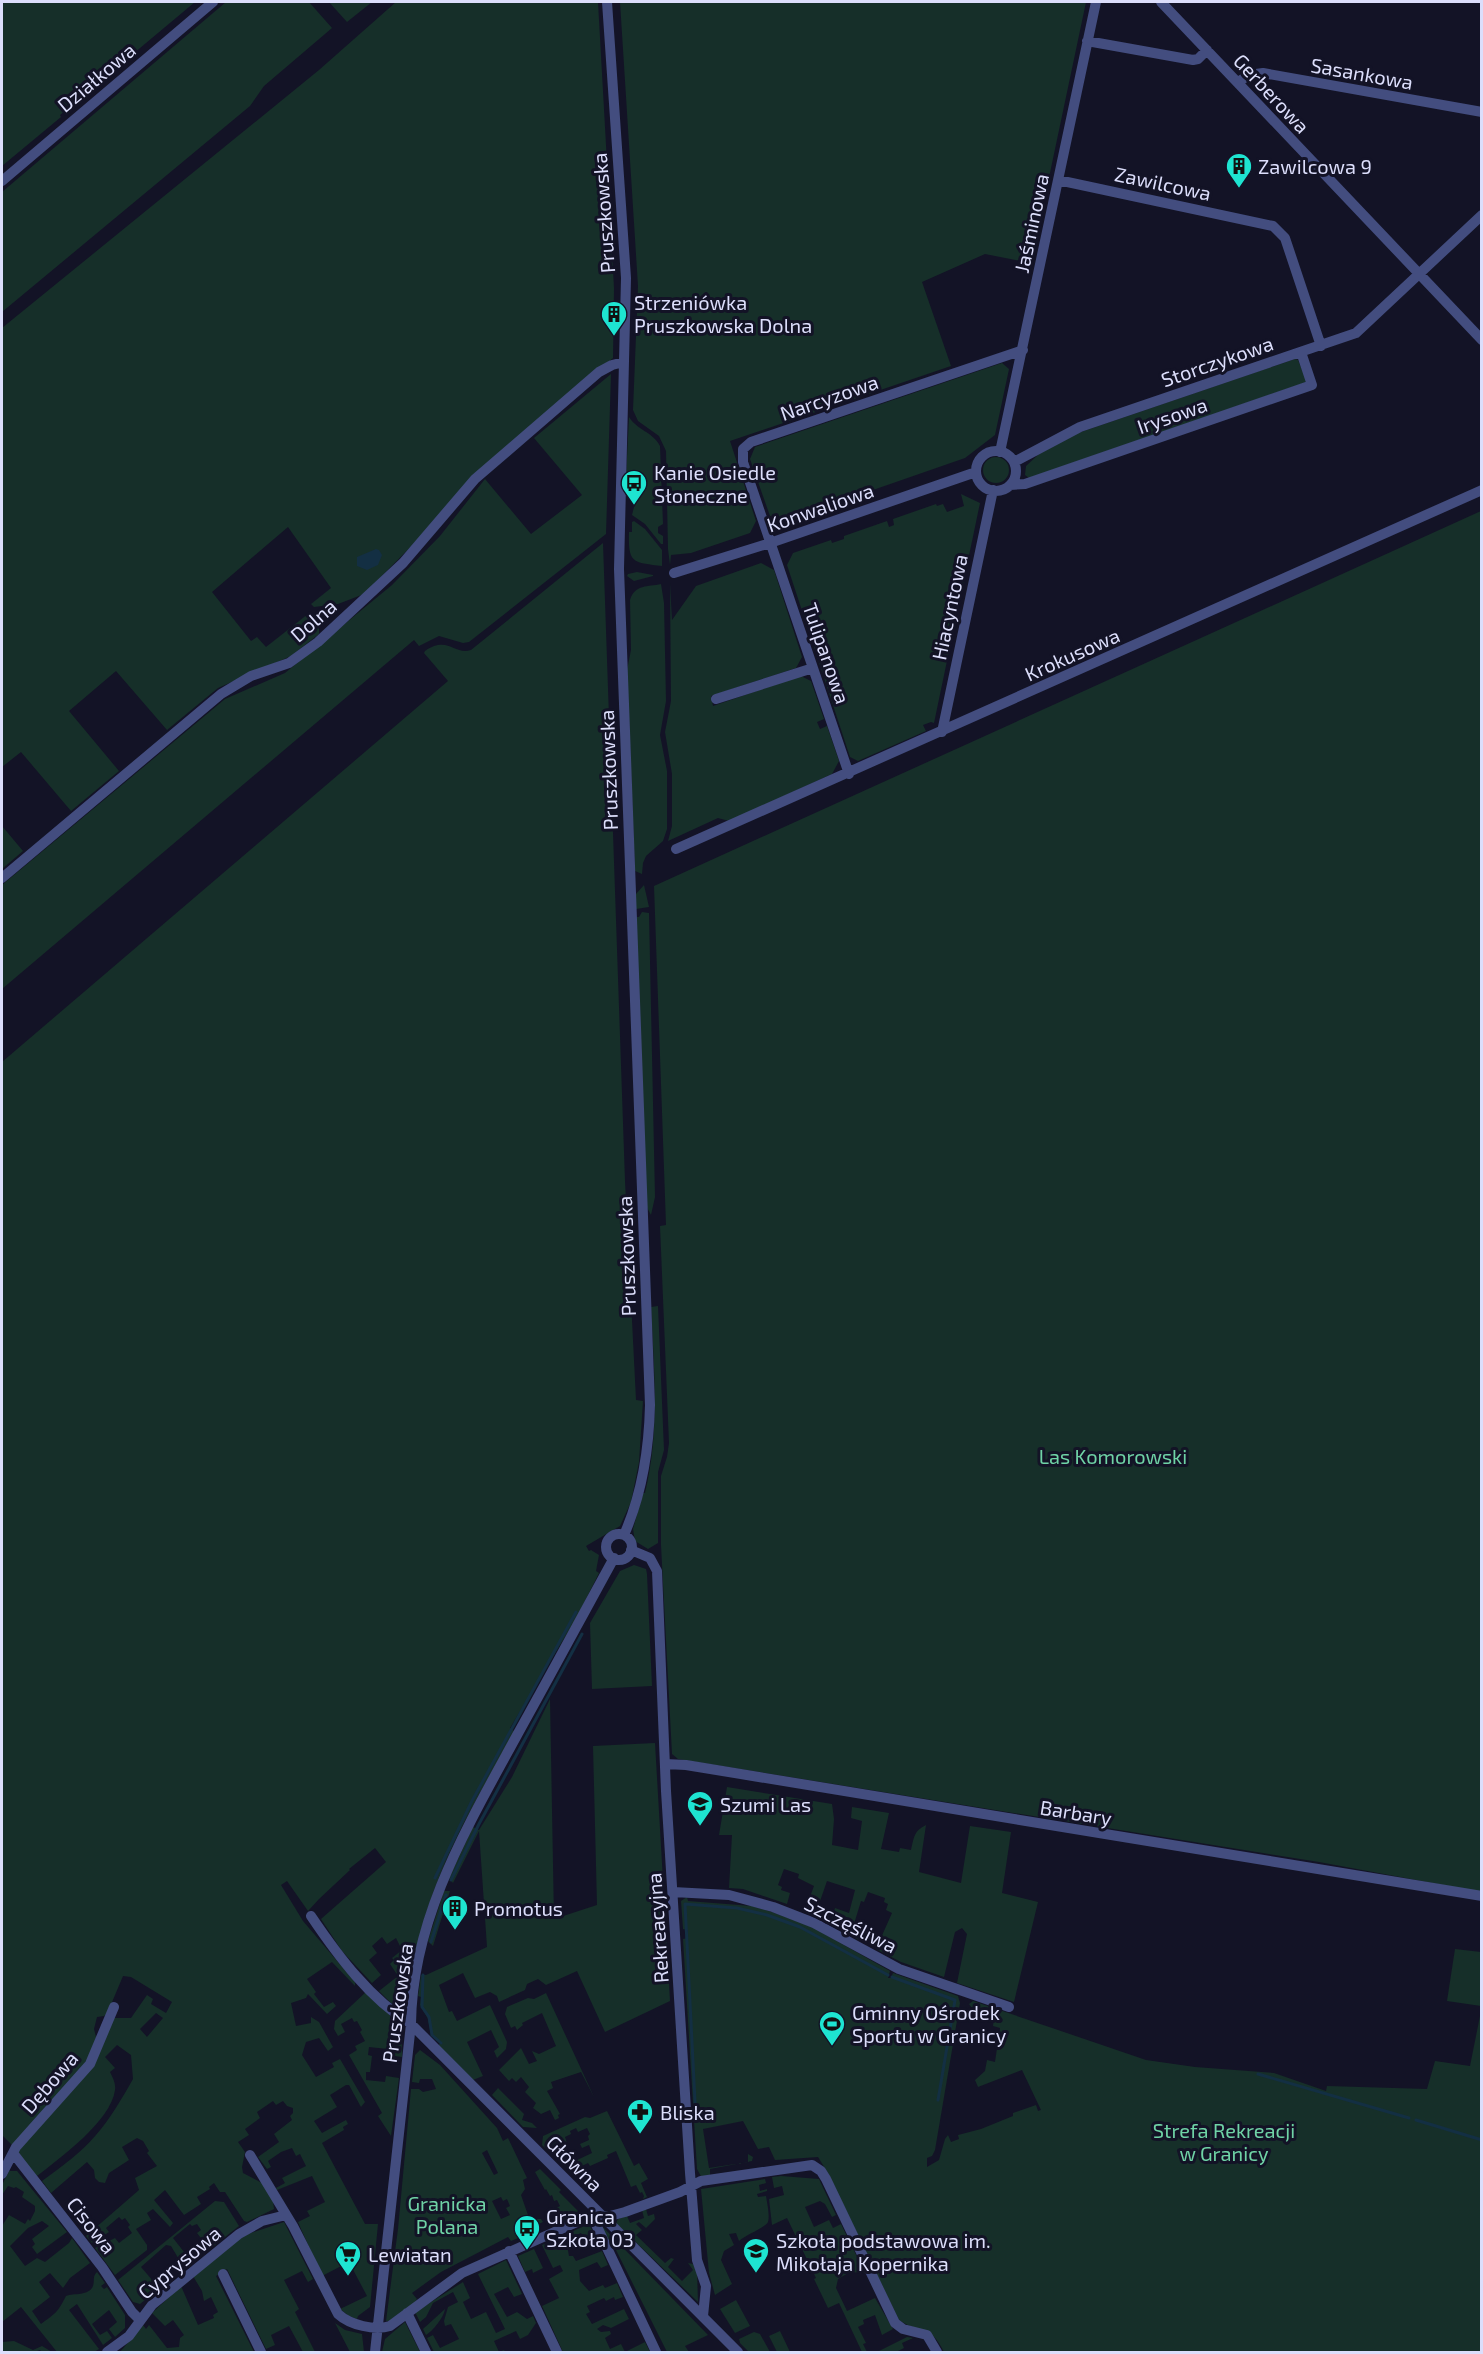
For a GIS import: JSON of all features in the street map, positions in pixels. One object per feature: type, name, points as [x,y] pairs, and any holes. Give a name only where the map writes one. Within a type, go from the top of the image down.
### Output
[{"type":"street","name":"Działkowa","points":[[2,181],[213,2]]},
{"type":"street","name":"Pruszkowska","points":[[607,2],[626,278],[619,589],[650,1405],[644,1471],[624,1535]]},
{"type":"street","name":"Jaśminowa","points":[[1000,452],[1096,2]]},
{"type":"street","name":"Gerberowa","points":[[1161,2],[1482,340]]},
{"type":"street","points":[[1087,41],[1193,60],[1198,59],[1207,50]]},
{"type":"street","name":"Sasankowa","points":[[1238,82],[1249,75],[1263,73],[1482,112]]},
{"type":"street","name":"Zawilcowa","points":[[1058,180],[1273,226],[1285,238],[1321,346]]},
{"type":"street","name":"Storczykowa","points":[[1014,462],[1080,427],[1356,333],[1482,215]]},
{"type":"street","name":"Narcyzowa","points":[[770,543],[742,459],[742,452],[746,445],[1023,350]]},
{"type":"street","name":"Irysowa","points":[[1010,485],[1025,484],[1311,385],[1301,352]]},
{"type":"street","name":"Dolna","points":[[2,878],[221,694],[251,676],[289,663],[318,642],[403,563],[475,480],[599,372],[624,362]]},
{"type":"street","points":[[993,451],[1000,452],[1008,455],[1014,462],[1015,474],[1010,485],[1002,490],[993,490],[981,484],[976,472],[978,462],[983,456],[993,451]]},
{"type":"street","name":"Konwaliowa","points":[[674,573],[770,543],[976,472]]},
{"type":"street","name":"Hiacyntowa","points":[[942,732],[993,490]]},
{"type":"street","name":"Krokusowa","points":[[676,849],[849,774],[1482,490]]},
{"type":"street","name":"Tulipanowa","points":[[770,543],[849,774]]},
{"type":"street","points":[[716,699],[813,668]]},
{"type":"street","points":[[624,1535],[630,1541],[631,1550],[624,1558],[614,1558],[607,1551],[608,1541],[613,1536],[624,1535]]},
{"type":"street","name":"Rekreacyjna","points":[[631,1550],[650,1558],[656,1569],[665,1764],[691,2186],[697,2260],[705,2286],[703,2316]]},
{"type":"street","name":"Pruszkowska","points":[[375,2352],[412,1998],[417,1966],[430,1915],[444,1878],[487,1791],[614,1558]]},
{"type":"street","name":"Barbary","points":[[665,1764],[686,1765],[887,1797],[1018,1821],[1482,1896]]},
{"type":"street","name":"Szczęśliwa","points":[[673,1892],[729,1896],[773,1906],[824,1927],[870,1955],[899,1969],[1009,2007]]},
{"type":"street","name":"Główna","points":[[311,1916],[340,1957],[391,2011],[411,2024],[597,2216],[738,2352]]},
{"type":"street","name":"Dębowa","points":[[2,2174],[13,2153],[39,2120],[90,2064],[114,2007]]},
{"type":"street","name":"Cisowa","points":[[13,2153],[102,2267],[132,2312],[140,2320]]},
{"type":"street","points":[[250,2155],[286,2215],[338,2314],[352,2323],[377,2327],[390,2326],[453,2278],[509,2251],[597,2216],[625,2212],[680,2192],[701,2181],[807,2165],[821,2170],[896,2323],[903,2329],[927,2335],[937,2352]]},
{"type":"street","name":"Cyprysowa","points":[[107,2352],[129,2336],[148,2309],[239,2234],[262,2221],[286,2215]]},
{"type":"street","points":[[597,2216],[656,2352]]},
{"type":"street","points":[[509,2251],[557,2352]]},
{"type":"street","points":[[223,2274],[261,2352]]},
{"type":"street","points":[[407,2313],[426,2352]]},
{"type":"green space","points":[[5,2],[195,2],[2,166],[2,4]]},
{"type":"green space","points":[[226,2],[309,2],[332,28],[264,86],[250,106],[2,312],[2,192]]},
{"type":"green space","points":[[329,2],[372,2],[347,22]]},
{"type":"green space","points":[[396,2],[598,2],[614,288],[613,358],[524,432],[364,594],[338,604],[314,607],[311,604],[331,588],[288,527],[212,592],[251,641],[257,637],[266,647],[308,614],[319,627],[319,634],[291,656],[218,688],[167,730],[116,671],[69,711],[119,771],[71,811],[21,752],[2,767],[2,328],[319,70]]},
{"type":"green space","points":[[620,2],[1086,2],[1031,263],[985,254],[922,282],[951,366],[730,441],[756,521],[750,533],[691,553],[671,555],[670,565],[666,451],[659,436],[638,421],[633,410],[638,286]]},
{"type":"green space","points":[[1295,359],[1298,360],[1307,382],[1029,478],[1025,475],[1026,466],[1039,454],[1078,433]]},
{"type":"green space","points":[[1002,363],[1009,369],[995,435],[965,458],[781,522],[770,516],[750,459],[755,447]]},
{"type":"green space","points":[[611,374],[606,534],[469,642],[463,643],[439,636],[419,646],[414,640],[2,989],[2,885],[225,699],[285,673],[392,585],[440,536],[485,479],[531,534],[582,495],[534,438]]},
{"type":"green space","points":[[629,417],[660,446],[663,524],[658,527],[658,533],[663,536],[663,544],[645,524],[632,515],[635,503],[630,501],[626,478]]},
{"type":"green space","points":[[996,457],[1005,461],[1009,470],[1005,479],[996,483],[987,479],[983,470],[987,461]]},
{"type":"green space","points":[[961,494],[980,503],[934,723],[923,725],[926,731],[858,761],[850,757],[787,565],[793,553],[831,540],[832,543],[844,539],[844,536],[887,521],[889,527],[894,525],[893,519],[936,504],[937,506],[943,504],[947,512],[964,506]]},
{"type":"green space","name":"Las Komorowski","points":[[1481,511],[1481,1892],[1319,1862],[678,1759],[672,1754],[661,1545],[661,1476],[669,1443],[660,1226],[666,1225],[654,886]]},
{"type":"green space","points":[[634,521],[645,529],[662,550],[662,566],[644,564],[631,556],[629,532],[632,532]]},
{"type":"green space","points":[[603,543],[625,1181],[636,1400],[643,1401],[639,1462],[631,1502],[620,1526],[586,1546],[589,1551],[599,1555],[596,1571],[599,1573],[577,1617],[510,1728],[514,1731],[448,1856],[424,1919],[408,1995],[405,1995],[403,2004],[395,2007],[379,1991],[398,1976],[390,1964],[394,1960],[392,1958],[402,1950],[396,1938],[387,1944],[382,1937],[372,1946],[377,1953],[369,1960],[381,1975],[372,1983],[342,1951],[321,1919],[386,1862],[375,1848],[349,1869],[308,1911],[287,1881],[281,1885],[303,1921],[355,1982],[355,1986],[332,1962],[307,1979],[316,1992],[314,1994],[324,2007],[333,2002],[336,2006],[327,2014],[308,1994],[306,1998],[291,2003],[296,2026],[311,2023],[311,2017],[319,2022],[333,2047],[328,2051],[319,2038],[306,2042],[302,2055],[316,2077],[334,2067],[332,2063],[340,2059],[365,2102],[361,2107],[349,2085],[346,2085],[330,2095],[337,2107],[314,2121],[322,2133],[346,2120],[348,2124],[343,2127],[344,2130],[322,2143],[365,2224],[378,2224],[370,2307],[357,2319],[340,2309],[367,2296],[349,2262],[322,2276],[298,2222],[310,2216],[307,2211],[325,2202],[312,2176],[277,2190],[276,2188],[285,2183],[282,2178],[306,2166],[300,2154],[296,2156],[292,2148],[281,2152],[268,2161],[271,2167],[267,2169],[258,2157],[279,2142],[274,2134],[292,2120],[290,2116],[293,2108],[287,2106],[283,2101],[276,2105],[273,2101],[257,2112],[260,2118],[245,2129],[249,2135],[238,2142],[245,2152],[243,2173],[262,2183],[273,2201],[274,2209],[247,2222],[244,2221],[225,2192],[220,2192],[214,2183],[209,2187],[210,2189],[197,2197],[201,2204],[184,2215],[165,2190],[154,2200],[173,2223],[170,2227],[153,2209],[147,2213],[151,2220],[136,2229],[147,2245],[147,2250],[115,2275],[95,2248],[115,2238],[119,2243],[132,2233],[125,2218],[122,2220],[119,2217],[106,2228],[109,2232],[92,2243],[86,2236],[139,2190],[135,2178],[157,2166],[147,2153],[149,2151],[143,2141],[137,2138],[122,2147],[129,2160],[109,2173],[105,2183],[95,2178],[94,2170],[87,2162],[51,2193],[42,2181],[84,2148],[107,2122],[133,2079],[131,2055],[117,2045],[105,2057],[115,2068],[110,2072],[115,2083],[115,2090],[104,2114],[83,2138],[37,2176],[21,2158],[17,2150],[93,2066],[113,2018],[131,2018],[147,1995],[153,1999],[151,2004],[166,2013],[172,2002],[131,1977],[123,1976],[107,2014],[97,2017],[94,2029],[97,2041],[91,2057],[13,2146],[2,2135],[2,1062],[448,681],[424,653],[425,651],[440,645],[465,651],[471,650]],"holes":[[[156,2013],[163,2018],[147,2037],[140,2029]]]},
{"type":"green space","points":[[761,563],[774,570],[802,657],[796,668],[711,696],[713,706],[801,676],[811,681],[824,719],[817,722],[820,729],[827,726],[839,761],[832,774],[729,821],[718,818],[668,841],[672,826],[672,774],[665,732],[671,701],[670,583],[672,620],[696,586]]},
{"type":"green space","points":[[637,572],[653,576],[634,581],[627,576]]},
{"type":"green space","points":[[661,584],[664,603],[666,701],[660,735],[667,771],[667,829],[663,841],[646,856],[642,874],[635,871],[627,670],[631,650],[630,600],[635,591]]},
{"type":"green space","points":[[2,826],[23,851],[2,869]]},
{"type":"green space","points":[[644,885],[649,907],[636,909],[636,894]]},
{"type":"green space","points":[[642,912],[649,913],[655,1197],[651,1215],[644,1202],[636,917],[639,917]]},
{"type":"green space","points":[[658,1306],[664,1450],[658,1472],[658,1543],[648,1549],[635,1541],[633,1529],[643,1493],[645,1493],[653,1446],[655,1400],[651,1307]]},
{"type":"green space","points":[[634,1565],[646,1569],[647,1574],[652,1686],[592,1689],[590,1623],[620,1571]]},
{"type":"green space","points":[[550,1699],[554,1919],[597,1905],[593,1746],[655,1743],[670,2001],[605,2032],[577,1971],[546,1985],[538,1979],[527,1984],[525,1990],[499,2002],[497,1996],[490,1992],[475,1998],[463,1973],[439,1985],[449,2012],[452,2011],[457,2021],[490,2005],[507,2042],[506,2049],[497,2058],[494,2051],[499,2047],[491,2030],[467,2042],[483,2076],[473,2080],[438,2046],[440,2043],[431,2035],[428,2019],[420,2005],[421,1997],[418,1996],[421,1975],[426,1975],[487,1947],[479,1831],[453,1883],[449,1878],[473,1827],[479,1830],[512,1777]]},
{"type":"green space","points":[[727,1787],[832,1804],[834,1819],[832,1845],[858,1850],[862,1821],[851,1818],[852,1807],[889,1813],[881,1849],[899,1852],[900,1848],[911,1850],[917,1832],[926,1825],[919,1872],[961,1883],[970,1826],[1011,1832],[1002,1893],[1038,1902],[1014,2002],[957,1983],[967,1934],[962,1928],[955,1932],[944,1977],[901,1962],[876,1949],[892,1913],[886,1910],[888,1904],[884,1902],[885,1898],[868,1892],[864,1902],[861,1901],[854,1924],[863,1927],[859,1940],[830,1923],[835,1908],[849,1913],[855,1890],[827,1881],[818,1907],[813,1913],[805,1910],[814,1886],[798,1878],[799,1874],[784,1869],[778,1885],[782,1887],[781,1890],[790,1893],[787,1904],[743,1889],[729,1888],[732,1835],[719,1835]]},
{"type":"green space","points":[[444,1891],[450,1891],[433,1946],[428,1941]]},
{"type":"green space","name":"Strefa Rekreacji w Granicy","points":[[687,1897],[688,1901],[752,1906],[772,1912],[812,1927],[890,1971],[888,1978],[891,1978],[893,1973],[958,1996],[960,2003],[935,2150],[932,2156],[927,2158],[927,2167],[939,2160],[948,2135],[951,2142],[959,2139],[958,2135],[981,2129],[1013,2116],[1013,2113],[1036,2105],[1038,2111],[1041,2110],[1022,2070],[978,2087],[975,2080],[985,2071],[987,2060],[995,2062],[1000,2028],[993,2026],[994,2018],[974,2011],[969,2004],[973,2001],[1146,2060],[1195,2067],[1274,2073],[1326,2091],[1327,2086],[1427,2089],[1435,2061],[1470,2066],[1481,2011],[1481,2352],[944,2352],[929,2333],[899,2320],[828,2173],[818,2157],[775,2160],[769,2147],[758,2149],[743,2121],[703,2129],[709,2168],[742,2163],[710,2169],[710,2176],[702,2178],[697,2169],[683,1939],[688,1938],[688,1930],[683,1929],[681,1901]]},
{"type":"green space","points":[[1455,1949],[1481,1952],[1481,2006],[1447,2001]]},
{"type":"green space","points":[[367,1991],[393,2020],[402,2046],[402,2057],[388,2055],[388,2049],[369,2047],[368,2055],[372,2056],[370,2072],[366,2072],[366,2080],[385,2082],[386,2076],[399,2078],[391,2136],[378,2116],[382,2113],[349,2055],[357,2050],[355,2046],[365,2041],[360,2032],[362,2030],[357,2021],[354,2022],[352,2018],[341,2024],[345,2032],[338,2036],[334,2029],[335,2021]]},
{"type":"green space","points":[[546,1993],[594,2097],[581,2072],[551,2082],[553,2088],[547,2091],[560,2114],[555,2120],[550,2110],[541,2114],[533,2108],[536,2103],[525,2092],[529,2087],[521,2077],[516,2082],[512,2078],[509,2081],[499,2070],[521,2048],[529,2064],[537,2061],[532,2051],[539,2054],[556,2046],[542,2013],[522,2023],[523,2025],[517,2030],[515,2026],[511,2028],[505,2014],[507,2007]]},
{"type":"green space","name":"Granicka Polana","points":[[420,2050],[440,2065],[497,2128],[503,2141],[508,2138],[527,2178],[523,2180],[525,2189],[521,2195],[528,2215],[533,2219],[541,2219],[543,2222],[532,2227],[536,2234],[530,2236],[528,2234],[511,2241],[508,2237],[441,2272],[412,2293],[417,2299],[412,2306],[386,2321],[398,2229],[411,2089],[419,2089],[423,2092],[436,2089],[432,2079],[420,2079],[419,2083],[412,2082],[415,2055]],"holes":[[[487,2150],[498,2173],[494,2175],[482,2153]],[[501,2197],[503,2201],[507,2199],[510,2206],[506,2208],[510,2215],[501,2219],[492,2201]]]},
{"type":"green space","points":[[498,2088],[524,2114],[522,2120],[532,2123],[537,2128],[523,2127],[492,2095]]},
{"type":"green space","points":[[641,2107],[646,2119],[634,2125],[629,2113]]},
{"type":"green space","points":[[607,2111],[634,2166],[639,2163],[648,2179],[641,2183],[647,2197],[643,2199],[642,2192],[640,2193],[636,2185],[631,2187],[616,2151],[607,2155],[608,2158],[590,2166],[588,2163],[570,2172],[563,2163],[575,2161],[592,2153],[589,2145],[582,2148],[580,2144],[589,2140],[590,2134],[587,2128],[578,2132],[576,2128],[570,2131],[571,2134],[565,2137],[567,2143],[549,2152],[542,2145],[543,2136],[585,2117],[590,2118]]},
{"type":"green space","points":[[748,2154],[753,2157],[752,2161],[748,2162]]},
{"type":"green space","points":[[540,2169],[582,2215],[558,2225],[553,2213],[556,2212],[554,2209],[560,2206],[557,2200],[554,2201],[552,2195],[550,2196],[545,2190],[535,2172]]},
{"type":"green space","points":[[9,2171],[17,2171],[67,2232],[37,2254],[32,2247],[35,2244],[32,2239],[49,2226],[42,2221],[28,2228],[10,2246],[25,2266],[37,2258],[45,2262],[72,2238],[90,2263],[70,2278],[63,2288],[50,2273],[39,2282],[50,2297],[32,2311],[41,2324],[56,2312],[66,2296],[85,2293],[91,2289],[97,2272],[105,2283],[101,2286],[104,2289],[107,2287],[125,2315],[125,2328],[115,2337],[109,2329],[117,2322],[109,2310],[92,2324],[100,2335],[107,2331],[112,2338],[103,2345],[77,2304],[69,2310],[99,2349],[94,2352],[57,2352],[21,2307],[2,2322],[2,2226],[9,2215],[25,2224],[28,2219],[30,2221],[35,2211],[35,2206],[22,2197],[24,2192],[16,2187],[8,2186],[2,2195],[2,2185]]},
{"type":"green space","points":[[772,2177],[819,2179],[836,2215],[832,2217],[825,2204],[820,2201],[805,2207],[814,2227],[829,2220],[833,2228],[841,2224],[865,2273],[850,2272],[838,2279],[836,2288],[847,2311],[875,2298],[893,2329],[882,2335],[875,2315],[863,2320],[864,2324],[858,2327],[866,2343],[863,2344],[867,2352],[862,2352],[839,2303],[828,2308],[787,2218],[772,2225],[769,2199],[784,2195],[782,2186],[774,2188]]},
{"type":"green space","points":[[765,2179],[766,2183],[759,2185],[760,2191],[767,2189],[767,2191],[757,2194],[758,2197],[766,2196],[768,2222],[739,2241],[736,2233],[729,2234],[734,2245],[724,2251],[721,2260],[732,2284],[715,2295],[709,2273],[701,2189]]},
{"type":"green space","points":[[215,2201],[224,2202],[239,2226],[210,2249],[202,2243],[204,2242],[197,2233],[201,2230],[197,2224],[192,2226],[190,2224],[173,2238],[194,2262],[180,2273],[180,2261],[171,2246],[166,2245],[141,2267],[153,2281],[165,2272],[169,2272],[173,2278],[140,2304],[133,2302],[118,2280]]},
{"type":"green space","points":[[646,2209],[648,2216],[654,2214],[655,2219],[646,2228],[639,2222],[636,2224],[642,2230],[636,2235],[665,2263],[671,2258],[674,2259],[668,2267],[682,2281],[693,2270],[688,2263],[693,2264],[697,2271],[698,2302],[616,2223],[618,2219],[627,2216],[630,2223],[644,2218],[642,2210]]},
{"type":"green space","points":[[284,2222],[313,2279],[308,2282],[302,2271],[284,2280],[299,2309],[295,2312],[315,2352],[303,2352],[289,2326],[271,2335],[275,2345],[266,2349],[227,2269],[216,2276],[254,2352],[120,2352],[143,2325],[146,2329],[149,2325],[167,2348],[179,2347],[180,2338],[184,2335],[173,2320],[165,2326],[152,2313],[181,2286],[198,2325],[214,2318],[213,2315],[218,2312],[211,2297],[204,2301],[202,2291],[193,2276],[245,2235]]},
{"type":"green space","points":[[599,2223],[708,2335],[685,2346],[689,2352],[667,2352],[616,2250],[606,2239]]},
{"type":"green space","points":[[589,2224],[596,2239],[587,2243],[581,2233],[566,2240],[569,2256],[573,2256],[576,2261],[602,2251],[608,2265],[601,2268],[597,2262],[579,2270],[580,2281],[589,2291],[603,2285],[605,2288],[617,2283],[623,2297],[615,2300],[614,2297],[606,2301],[604,2298],[587,2306],[590,2312],[586,2314],[592,2324],[624,2309],[629,2319],[611,2328],[603,2325],[597,2329],[601,2332],[610,2331],[611,2334],[605,2338],[610,2349],[621,2344],[625,2352],[563,2352],[542,2306],[559,2298],[549,2279],[563,2271],[560,2265],[553,2268],[542,2245]]},
{"type":"green space","points":[[534,2249],[543,2268],[533,2273],[532,2269],[525,2272],[518,2256]]},
{"type":"green space","points":[[506,2260],[522,2294],[514,2297],[508,2287],[494,2294],[507,2317],[517,2312],[527,2319],[533,2316],[536,2323],[528,2335],[520,2339],[516,2331],[494,2341],[499,2352],[434,2352],[427,2338],[433,2335],[440,2348],[459,2339],[451,2324],[445,2326],[444,2321],[448,2307],[458,2302],[453,2292],[433,2303],[426,2317],[420,2322],[415,2312],[463,2282],[470,2298],[463,2302],[471,2319],[486,2312],[496,2333],[505,2329],[478,2274]]},
{"type":"green space","points":[[736,2300],[750,2326],[735,2333],[720,2309]]},
{"type":"green space","points":[[445,2309],[438,2323],[426,2335],[423,2329]]},
{"type":"green space","points":[[405,2322],[420,2352],[382,2352],[385,2339]]},
{"type":"green space","points":[[335,2323],[345,2330],[362,2334],[364,2352],[350,2352]]},
{"type":"green space","points":[[780,2331],[790,2352],[777,2352],[769,2336]]},
{"type":"green space","points":[[754,2332],[760,2334],[770,2352],[749,2352],[740,2343],[739,2339]]},
{"type":"green space","points":[[907,2337],[913,2338],[902,2343],[904,2348],[896,2352],[877,2352]]},
{"type":"green space","points":[[14,2341],[33,2350],[42,2346],[52,2352],[40,2350],[2,2352],[2,2342]]},
{"type":"green space","points":[[645,2342],[650,2352],[625,2352]]},
{"type":"water","points":[[376,549],[382,555],[378,565],[367,570],[357,566],[357,557]]},
{"type":"waterway","points":[[435,1878],[472,1801],[576,1612]]},
{"type":"waterway","points":[[451,1880],[582,1634]]},
{"type":"waterway","points":[[431,1942],[446,1895]]},
{"type":"waterway","points":[[696,2121],[685,1904],[737,1908],[767,1915],[800,1927],[888,1975]]},
{"type":"waterway","points":[[423,1975],[422,2007],[429,2017],[432,2035],[441,2043]]},
{"type":"waterway","points":[[892,1977],[955,2000],[938,2100]]},
{"type":"waterway","points":[[1258,2074],[1409,2118]]},
{"type":"waterway","points":[[1416,2120],[1482,2140]]},
{"type":"place","name":"Zawilcowa 9","points":[[1239,189]]},
{"type":"place","name":"Strzeniówka Pruszkowska Dolna","points":[[614,337]]},
{"type":"place","name":"Kanie Osiedle Słoneczne","points":[[634,506]]},
{"type":"place","name":"Szumi Las","points":[[700,1827]]},
{"type":"place","name":"Promotus","points":[[455,1931]]},
{"type":"place","name":"Gminny Ośrodek Sportu w Granicy","points":[[832,2047]]},
{"type":"place","name":"Bliska","points":[[640,2135]]},
{"type":"place","name":"Granica Szkoła 03","points":[[527,2251]]},
{"type":"place","name":"Szkoła podstawowa im. Mikołaja Kopernika","points":[[756,2274]]},
{"type":"place","name":"Lewiatan","points":[[348,2277]]}]
